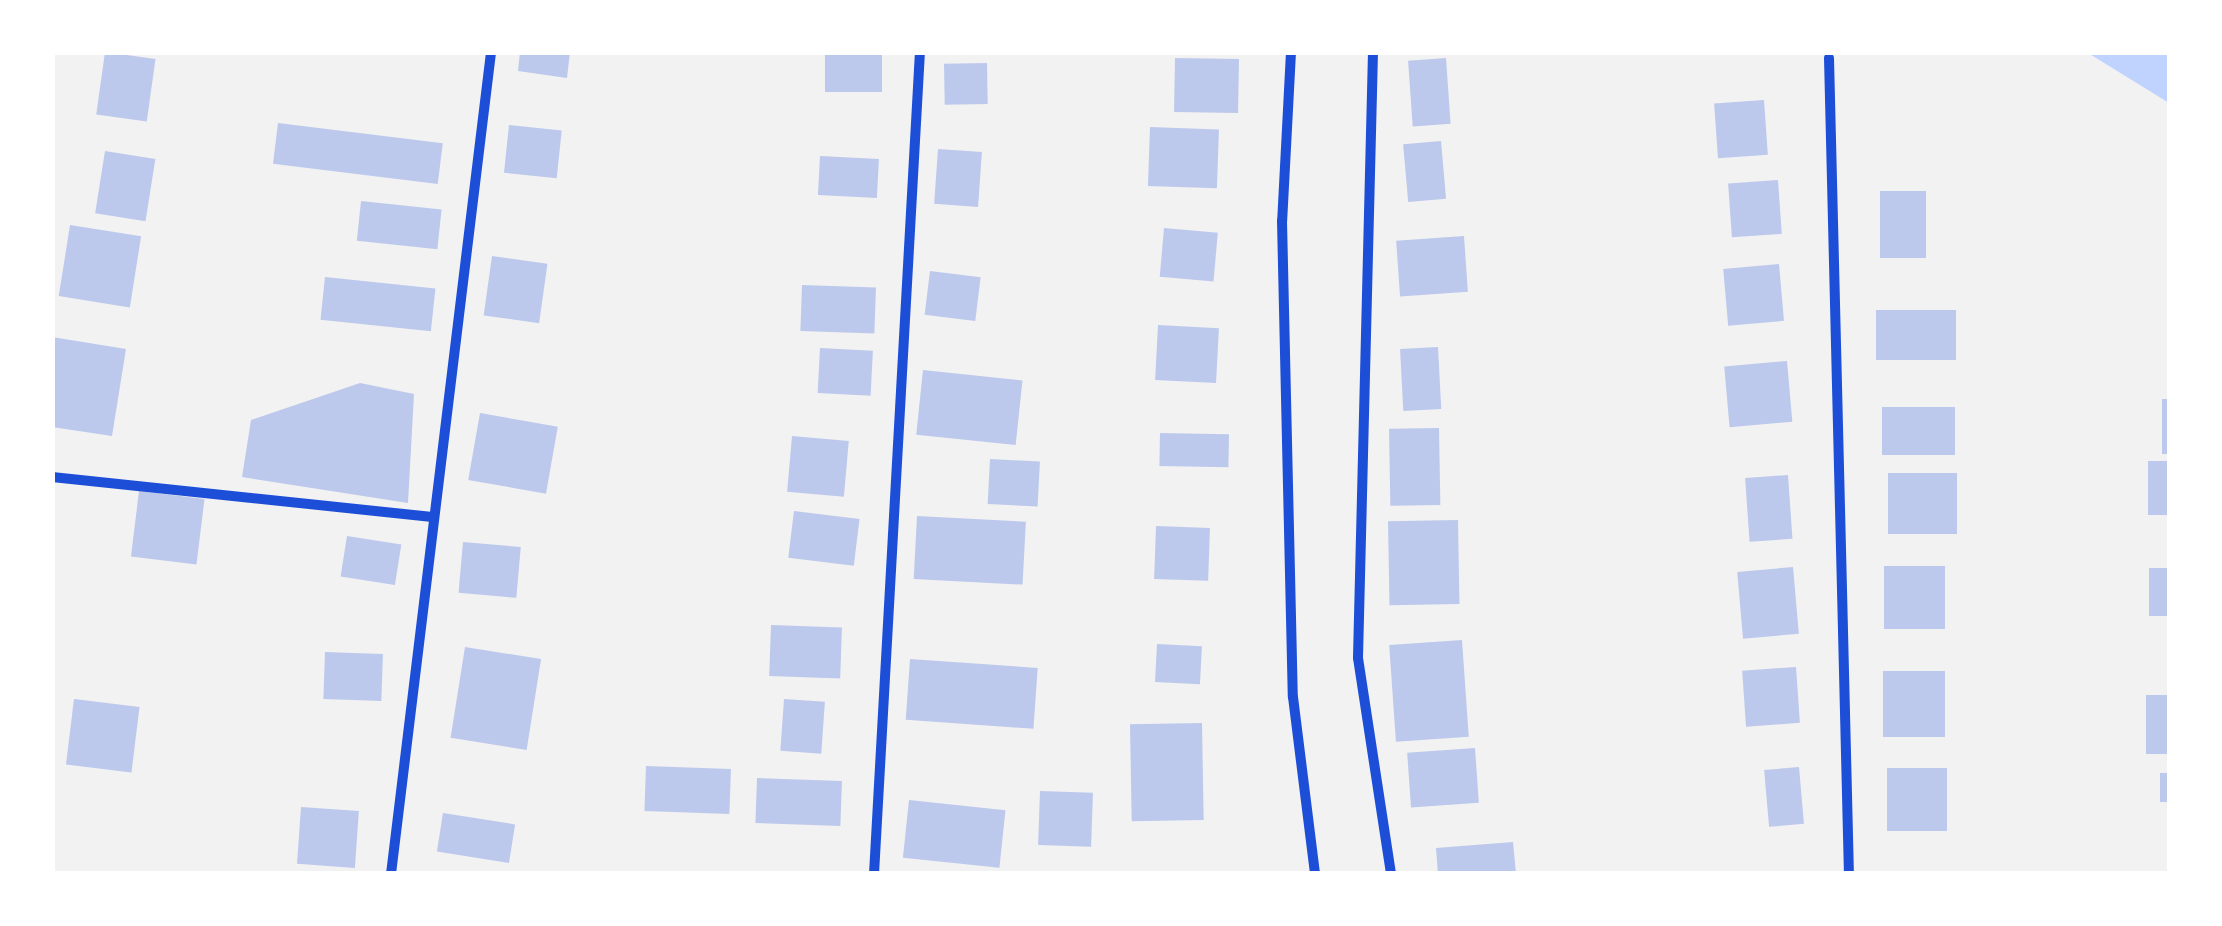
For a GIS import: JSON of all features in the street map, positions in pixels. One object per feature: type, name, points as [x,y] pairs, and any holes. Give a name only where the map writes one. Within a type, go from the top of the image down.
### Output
[{"type":"street","points":[[390,874],[430,517],[491,52]]},
{"type":"street","points":[[874,874],[920,52]]},
{"type":"street","points":[[1291,52],[1282,221],[1294,696],[1315,874]]},
{"type":"street","points":[[1373,52],[1358,658],[1391,874]]},
{"type":"street","points":[[1829,58],[1849,874]]},
{"type":"street","points":[[52,477],[430,517]]},
{"type":"water","points":[[2088,53],[2169,53],[2169,103]]},
{"type":"building","points":[[105,52],[156,59],[147,121],[96,114]]},
{"type":"building","points":[[520,52],[570,52],[567,78],[518,71]]},
{"type":"building","points":[[825,52],[882,52],[882,92],[825,92]]},
{"type":"building","points":[[1175,58],[1239,59],[1238,113],[1174,112]]},
{"type":"building","points":[[1446,58],[1451,124],[1413,126],[1408,61]]},
{"type":"building","points":[[987,63],[988,104],[945,105],[944,64]]},
{"type":"building","points":[[1764,100],[1768,155],[1718,158],[1714,103]]},
{"type":"building","points":[[278,123],[443,143],[438,184],[273,164]]},
{"type":"building","points":[[509,125],[562,131],[557,178],[504,173]]},
{"type":"building","points":[[1150,127],[1219,129],[1217,188],[1148,186]]},
{"type":"building","points":[[1441,141],[1446,199],[1408,202],[1403,144]]},
{"type":"building","points":[[938,149],[982,152],[978,207],[934,204]]},
{"type":"building","points":[[105,151],[155,159],[146,221],[95,213]]},
{"type":"building","points":[[820,156],[879,159],[877,198],[818,195]]},
{"type":"building","points":[[1778,180],[1782,234],[1732,237],[1728,183]]},
{"type":"building","points":[[1880,191],[1926,191],[1926,258],[1880,258]]},
{"type":"building","points":[[361,201],[442,209],[437,249],[357,241]]},
{"type":"building","points":[[70,225],[141,236],[130,307],[59,296]]},
{"type":"building","points":[[1164,228],[1218,233],[1214,282],[1160,277]]},
{"type":"building","points":[[1464,236],[1468,292],[1400,297],[1396,241]]},
{"type":"building","points":[[492,256],[547,264],[539,323],[484,315]]},
{"type":"building","points":[[1779,264],[1784,321],[1728,326],[1723,269]]},
{"type":"building","points":[[930,271],[981,277],[975,321],[925,315]]},
{"type":"building","points":[[325,277],[435,289],[431,331],[321,320]]},
{"type":"building","points":[[802,285],[876,288],[874,334],[800,331]]},
{"type":"building","points":[[1876,310],[1956,310],[1956,360],[1876,360]]},
{"type":"building","points":[[1158,325],[1219,328],[1216,383],[1155,380]]},
{"type":"building","points":[[52,337],[126,349],[112,436],[52,427]]},
{"type":"building","points":[[1438,347],[1441,409],[1403,411],[1400,349]]},
{"type":"building","points":[[820,348],[873,351],[871,396],[818,393]]},
{"type":"building","points":[[1787,361],[1792,422],[1730,427],[1724,366]]},
{"type":"building","points":[[923,370],[1022,380],[1016,445],[916,435]]},
{"type":"building","points":[[360,383],[414,394],[408,503],[242,477],[251,420]]},
{"type":"building","points":[[2162,399],[2170,399],[2170,454],[2162,454]]},
{"type":"building","points":[[1882,407],[1955,407],[1955,455],[1882,455]]},
{"type":"building","points":[[480,413],[558,427],[546,494],[468,480]]},
{"type":"building","points":[[1439,428],[1440,505],[1390,506],[1389,429]]},
{"type":"building","points":[[1160,433],[1229,434],[1228,467],[1159,466]]},
{"type":"building","points":[[792,436],[849,441],[844,497],[787,492]]},
{"type":"building","points":[[990,459],[1040,462],[1038,507],[988,504]]},
{"type":"building","points":[[2148,461],[2170,461],[2170,515],[2148,515]]},
{"type":"building","points":[[1888,473],[1957,473],[1957,534],[1888,534]]},
{"type":"building","points":[[1788,475],[1792,539],[1750,542],[1745,478]]},
{"type":"building","points":[[139,491],[205,499],[196,565],[131,557]]},
{"type":"building","points":[[794,511],[860,519],[854,566],[788,558]]},
{"type":"building","points":[[917,516],[1026,522],[1023,585],[914,579]]},
{"type":"building","points":[[1458,520],[1459,604],[1389,605],[1388,521]]},
{"type":"building","points":[[1156,526],[1210,528],[1208,581],[1154,579]]},
{"type":"building","points":[[347,536],[401,545],[395,585],[341,576]]},
{"type":"building","points":[[463,542],[521,547],[516,598],[459,593]]},
{"type":"building","points":[[1884,566],[1945,566],[1945,629],[1884,629]]},
{"type":"building","points":[[1793,567],[1799,634],[1743,639],[1737,572]]},
{"type":"building","points":[[2149,568],[2170,568],[2170,616],[2149,616]]},
{"type":"building","points":[[771,625],[842,627],[840,678],[769,676]]},
{"type":"building","points":[[1462,640],[1469,737],[1396,742],[1389,645]]},
{"type":"building","points":[[1157,644],[1202,646],[1200,684],[1155,682]]},
{"type":"building","points":[[465,647],[541,659],[527,750],[451,738]]},
{"type":"building","points":[[325,652],[383,654],[381,701],[323,699]]},
{"type":"building","points":[[910,659],[1038,668],[1033,729],[906,720]]},
{"type":"building","points":[[1796,667],[1800,723],[1746,727],[1742,671]]},
{"type":"building","points":[[1883,671],[1945,671],[1945,737],[1883,737]]},
{"type":"building","points":[[2146,695],[2170,695],[2170,754],[2146,754]]},
{"type":"building","points":[[74,699],[140,707],[131,773],[66,765]]},
{"type":"building","points":[[784,699],[825,702],[821,754],[780,751]]},
{"type":"building","points":[[1202,723],[1204,820],[1132,821],[1130,724]]},
{"type":"building","points":[[1475,748],[1479,803],[1411,808],[1407,753]]},
{"type":"building","points":[[646,766],[731,769],[729,814],[644,811]]},
{"type":"building","points":[[1799,767],[1804,824],[1769,827],[1764,770]]},
{"type":"building","points":[[1887,768],[1947,768],[1947,831],[1887,831]]},
{"type":"building","points":[[2160,773],[2170,773],[2170,802],[2160,802]]},
{"type":"building","points":[[757,778],[842,781],[840,826],[755,823]]},
{"type":"building","points":[[1040,791],[1093,793],[1091,847],[1038,845]]},
{"type":"building","points":[[909,800],[1005,810],[999,868],[903,858]]},
{"type":"building","points":[[301,807],[359,811],[355,868],[297,864]]},
{"type":"building","points":[[443,813],[515,824],[509,863],[437,852]]},
{"type":"building","points":[[1513,842],[1516,874],[1438,874],[1436,848]]}]
